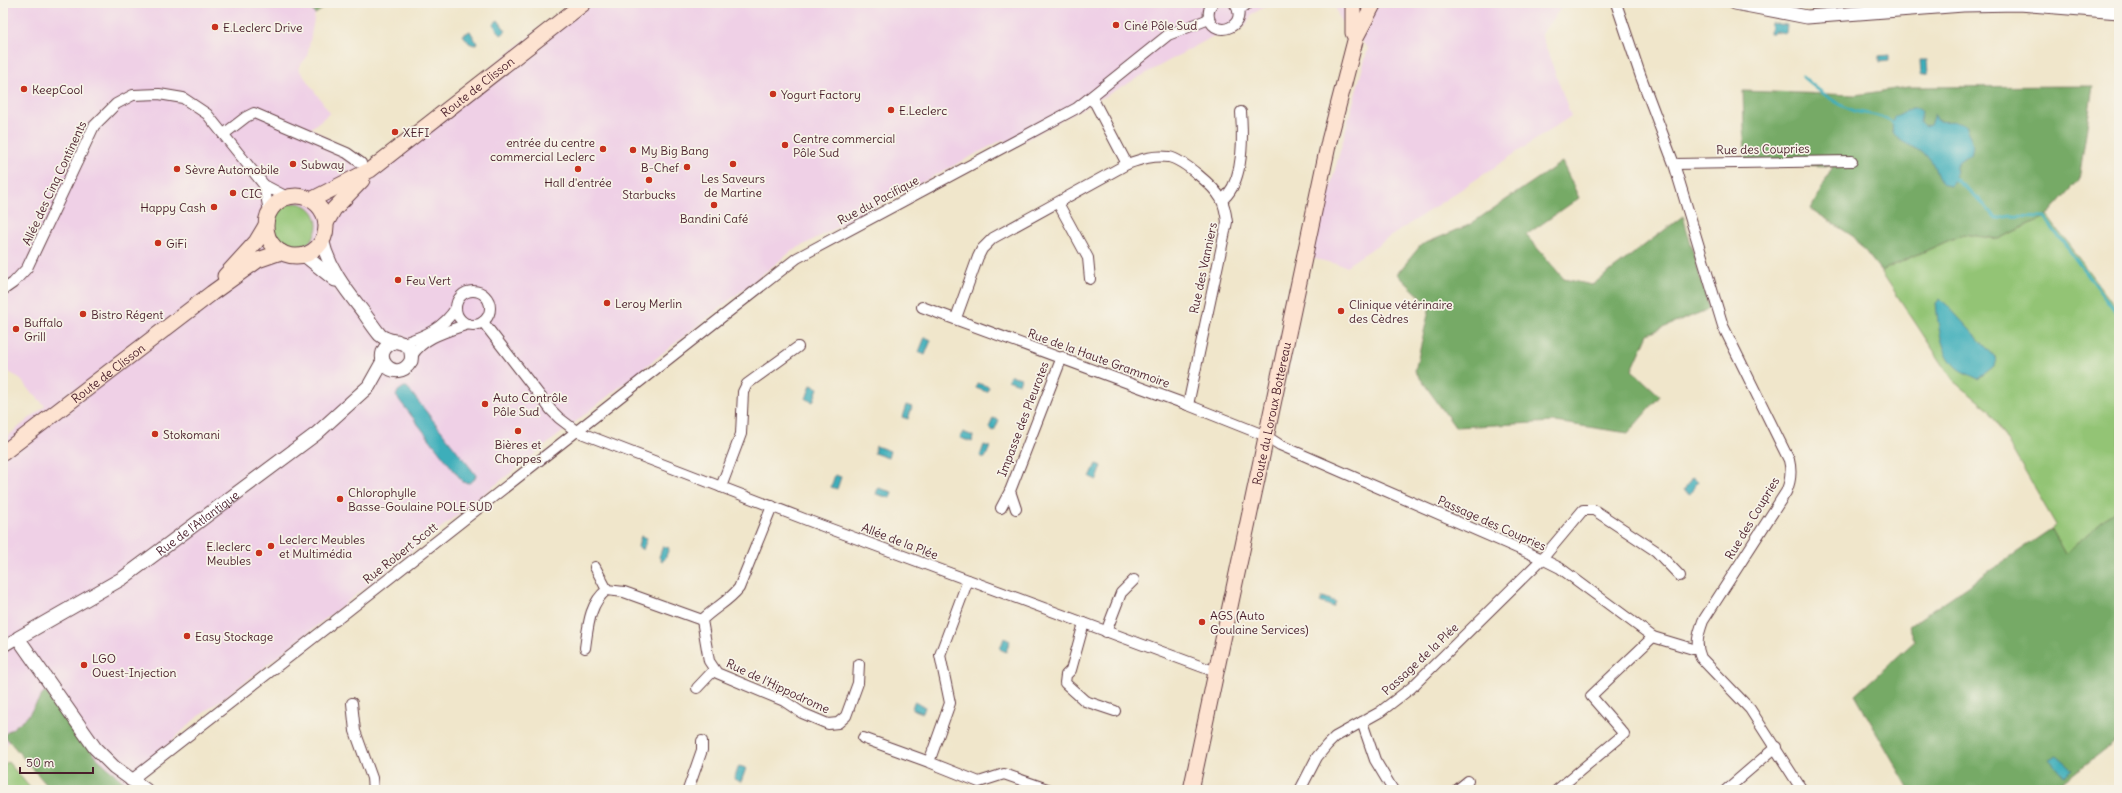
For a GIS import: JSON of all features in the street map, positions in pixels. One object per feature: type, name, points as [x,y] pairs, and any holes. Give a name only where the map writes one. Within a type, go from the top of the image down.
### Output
[{"type":"main road","name":"Route de Clisson","points":[[311,200],[366,166],[584,3]]},
{"type":"main road","name":"Route du Loroux Bottereau","points":[[1353,3],[1353,33],[1356,37]]},
{"type":"main road","name":"Route du Loroux Bottereau","points":[[1191,790],[1329,141],[1356,37],[1374,3]]},
{"type":"main road","name":"Route de Clisson","points":[[322,239],[326,223],[334,209],[366,166]]},
{"type":"main road","points":[[269,211],[280,200],[287,197],[304,197],[311,200],[319,207],[326,223]]},
{"type":"main road","name":"Route de Clisson","points":[[212,293],[256,242],[265,227],[269,211]]},
{"type":"main road","points":[[265,227],[271,244],[281,252]]},
{"type":"main road","points":[[304,255],[318,246],[322,239]]},
{"type":"main road","name":"Route de Clisson","points":[[3,453],[212,293],[258,260],[281,252],[289,255],[304,255]]},
{"type":"street","points":[[1213,3],[1209,10],[1209,19],[1218,28],[1228,29],[1236,22],[1236,6],[1249,3]]},
{"type":"street","name":"Rue des Coupries","points":[[1616,3],[1641,77],[1674,164],[1723,326],[1789,460],[1791,469],[1790,484],[1786,492],[1703,621],[1696,642],[1697,649]]},
{"type":"street","points":[[1735,3],[1813,17],[1962,4],[2044,4],[2090,6],[2119,12]]},
{"type":"street","name":"Rue du Pacifique","points":[[576,431],[797,258],[1078,108],[1168,35],[1209,19]]},
{"type":"street","name":"Allée des Cinq Continents","points":[[3,290],[13,283],[27,268],[94,126],[116,104],[133,95],[159,94],[183,98],[207,114],[264,185],[287,197]]},
{"type":"street","points":[[1090,99],[1095,103],[1127,164]]},
{"type":"street","points":[[1222,200],[1233,188],[1235,180],[1243,142],[1241,112]]},
{"type":"street","points":[[224,134],[246,117],[254,113],[347,152],[366,166]]},
{"type":"street","name":"Rue des Vanniers","points":[[956,318],[982,249],[993,238],[1127,164],[1145,158],[1158,156],[1171,158],[1182,164],[1214,189],[1222,200],[1227,222],[1188,405]]},
{"type":"street","name":"Rue des Coupries","points":[[1674,164],[1852,161]]},
{"type":"street","name":"Allée des Cinq Continents","points":[[264,185],[269,211]]},
{"type":"street","points":[[1058,203],[1088,258],[1090,279]]},
{"type":"street","points":[[322,239],[325,255],[342,285],[382,336],[386,362]]},
{"type":"street","points":[[304,255],[342,285]]},
{"type":"street","points":[[386,362],[384,349],[389,343],[424,336],[442,326],[456,308],[459,299],[465,293],[471,291],[478,292],[488,299],[490,312],[483,322],[476,325],[468,324],[459,318],[456,308]]},
{"type":"street","name":"Rue de la Haute Grammoire","points":[[922,307],[1062,357],[1266,436]]},
{"type":"street","name":"Allée de la Plée","points":[[483,322],[551,410],[576,431],[1106,632],[1216,672]]},
{"type":"street","points":[[386,362],[400,370],[404,369],[422,344],[432,338],[468,324]]},
{"type":"street","points":[[382,336],[408,346],[412,356]]},
{"type":"street","points":[[721,487],[741,434],[743,398],[747,384],[798,347]]},
{"type":"street","name":"Impasse des Pleurotes","points":[[1001,508],[1010,491],[1062,357]]},
{"type":"street","name":"Rue de l'Atlantique","points":[[3,647],[123,578],[316,434],[369,386],[386,362]]},
{"type":"street","name":"Rue Robert Scott","points":[[130,781],[576,431]]},
{"type":"street","name":"Passage des Coupries","points":[[1266,436],[1280,445],[1542,559],[1560,568],[1653,637],[1697,649]]},
{"type":"street","name":"Impasse des Pleurotes","points":[[1010,491],[1016,509]]},
{"type":"street","points":[[585,648],[589,620],[599,596],[607,590],[624,592],[702,620],[711,610],[732,596],[739,588],[772,506]]},
{"type":"street","name":"Passage de la Plée","points":[[1300,790],[1317,757],[1327,745],[1336,737],[1380,712],[1411,688],[1542,559],[1583,510],[1594,510],[1656,551],[1680,576]]},
{"type":"street","points":[[595,567],[607,590]]},
{"type":"street","points":[[929,762],[950,703],[940,655],[968,580]]},
{"type":"street","points":[[1106,632],[1121,594],[1134,580]]},
{"type":"street","name":"Rue de l'Hippodrome","points":[[702,620],[709,661],[714,670],[723,677],[784,701],[802,713],[828,724],[838,723],[846,716],[858,683],[858,664]]},
{"type":"street","points":[[1084,623],[1071,670],[1066,675],[1065,682],[1085,701],[1116,711]]},
{"type":"street","points":[[1557,790],[1624,734],[1591,696],[1653,637]]},
{"type":"street","points":[[18,638],[95,748],[130,781],[146,790]]},
{"type":"street","points":[[1697,649],[1700,658],[1750,709],[1776,747],[1802,790]]},
{"type":"street","name":"Rue de l'Hippodrome","points":[[697,688],[714,670]]},
{"type":"street","points":[[352,703],[355,730],[372,778],[373,790]]},
{"type":"street","points":[[1362,722],[1375,760],[1392,790]]},
{"type":"street","points":[[863,738],[979,782],[1004,774],[1050,790]]},
{"type":"street","points":[[688,790],[702,750],[702,742]]},
{"type":"street","points":[[1726,790],[1776,747]]},
{"type":"street","points":[[1457,790],[1468,781]]},
{"type":"shaded area","points":[[3,3],[308,3],[315,14],[307,57],[298,68],[330,113],[311,128],[370,165],[571,3],[1272,3],[1252,14],[1245,26],[1230,35],[1212,37],[1009,149],[1004,139],[792,251],[262,669],[194,720],[126,784],[97,758],[45,691],[27,717],[4,735],[9,742],[3,749],[3,440],[45,406],[18,377],[3,369]]},
{"type":"shaded area","points":[[1334,3],[1565,3],[1541,34],[1571,116],[1346,266],[1311,258],[1368,48],[1340,20]]},
{"type":"green space","points":[[308,3],[332,3],[315,14]]},
{"type":"green space","points":[[2093,86],[2079,180],[2047,216],[1998,239],[1963,234],[1881,271],[1854,237],[1811,209],[1833,166],[1745,164],[1743,91],[1856,95],[1908,87]]},
{"type":"green space","points":[[1562,162],[1579,198],[1526,235],[1564,279],[1592,285],[1683,216],[1709,309],[1648,334],[1632,370],[1660,396],[1628,433],[1555,422],[1455,427],[1415,371],[1430,306],[1397,274],[1421,245],[1469,225]]},
{"type":"green space","points":[[295,203],[307,207],[313,213],[317,225],[313,237],[307,243],[295,247],[283,243],[277,237],[273,225],[277,213],[283,207]]},
{"type":"green space","points":[[2047,216],[2119,312],[2119,506],[2065,554],[2051,529],[2056,525],[1989,410],[1953,380],[1881,271],[1963,234],[1998,239]]},
{"type":"green space","points":[[2119,506],[2119,739],[2052,790],[1908,790],[1908,787],[1855,695],[1915,641],[1909,626],[2051,529],[2065,554]]},
{"type":"green space","points":[[45,691],[97,758],[126,784],[119,790],[51,790],[4,735],[27,717]]},
{"type":"green space","points":[[8,762],[32,790],[3,790],[3,766]]},
{"type":"water","points":[[498,20],[506,31],[501,35],[493,24]]},
{"type":"water","points":[[1771,23],[1787,25],[1786,33],[1774,31],[1773,33],[1770,33]]},
{"type":"water","points":[[470,31],[477,43],[474,45],[469,43],[463,35]]},
{"type":"water","points":[[1889,55],[1889,61],[1879,62],[1879,56]]},
{"type":"water","points":[[1920,60],[1927,60],[1928,74],[1921,75]]},
{"type":"water","points":[[1911,108],[1919,108],[1922,112],[1920,123],[1924,127],[1930,125],[1934,114],[1936,120],[1962,123],[1967,129],[1973,146],[1971,155],[1958,162],[1954,182],[1950,186],[1945,185],[1939,179],[1929,158],[1898,138],[1893,131],[1892,127],[1894,117]]},
{"type":"water","points":[[1940,299],[1996,358],[1994,366],[1978,379],[1958,369],[1946,353],[1941,337],[1936,303]]},
{"type":"water","points":[[925,337],[931,340],[925,355],[919,352]]},
{"type":"water","points":[[1010,375],[1021,378],[1019,384],[1008,380]]},
{"type":"water","points":[[978,383],[989,387],[987,392],[976,388]]},
{"type":"water","points":[[811,385],[818,388],[813,402],[806,399]]},
{"type":"water","points":[[404,387],[407,387],[476,475],[474,480],[469,483],[463,482],[396,396],[398,391]]},
{"type":"water","points":[[906,405],[912,407],[908,419],[902,417]]},
{"type":"water","points":[[993,418],[999,420],[994,431],[989,428]]},
{"type":"water","points":[[963,432],[973,436],[972,442],[960,438]]},
{"type":"water","points":[[984,445],[990,447],[985,458],[980,456]]},
{"type":"water","points":[[876,446],[890,451],[888,458],[874,453]]},
{"type":"water","points":[[1096,464],[1102,466],[1097,480],[1090,477]]},
{"type":"water","points":[[835,475],[841,477],[837,489],[831,487]]},
{"type":"water","points":[[1692,477],[1698,481],[1690,494],[1684,490]]},
{"type":"water","points":[[878,488],[892,492],[890,498],[876,494]]},
{"type":"water","points":[[641,536],[647,538],[643,550],[638,547]]},
{"type":"water","points":[[663,546],[669,548],[665,559],[662,561],[659,557]]},
{"type":"water","points":[[1323,597],[1336,602],[1333,607],[1320,602]]},
{"type":"water","points":[[1004,638],[1010,641],[1006,652],[1000,649]]},
{"type":"water","points":[[914,702],[925,707],[923,713],[912,709]]},
{"type":"water","points":[[2057,755],[2073,769],[2064,776],[2049,759]]},
{"type":"water","points":[[739,766],[746,768],[741,782],[734,779]]},
{"type":"waterway","points":[[1803,77],[1821,92],[1841,105],[1855,111],[1881,117],[1895,125]]},
{"type":"waterway","points":[[1953,177],[1980,200],[1996,219],[2011,216],[2044,217],[2119,317]]},
{"type":"place","name":"Ciné Pôle Sud","points":[[1116,25]]},
{"type":"place","name":"E.Leclerc Drive","points":[[215,27]]},
{"type":"place","name":"KeepCool","points":[[24,89]]},
{"type":"place","name":"Yogurt Factory","points":[[773,94]]},
{"type":"place","name":"E.Leclerc","points":[[891,110]]},
{"type":"place","name":"XEFI","points":[[395,132]]},
{"type":"place","name":"Centre commercial Pôle Sud","points":[[785,145]]},
{"type":"place","name":"entrée du centre commercial Leclerc","points":[[603,149]]},
{"type":"place","name":"My Big Bang","points":[[633,150]]},
{"type":"place","name":"Subway","points":[[293,164]]},
{"type":"place","name":"Les Saveurs de Martine","points":[[733,164]]},
{"type":"place","name":"B-Chef","points":[[687,167]]},
{"type":"place","name":"Sèvre Automobile","points":[[177,169]]},
{"type":"place","name":"Hall d'entrée","points":[[578,169]]},
{"type":"place","name":"Starbucks","points":[[649,180]]},
{"type":"place","name":"CIC","points":[[233,193]]},
{"type":"place","name":"Bandini Café","points":[[714,205]]},
{"type":"place","name":"Happy Cash","points":[[214,207]]},
{"type":"place","name":"GiFi","points":[[158,243]]},
{"type":"place","name":"Feu Vert","points":[[398,280]]},
{"type":"place","name":"Leroy Merlin","points":[[607,303]]},
{"type":"place","name":"Clinique vétérinaire des Cèdres","points":[[1341,311]]},
{"type":"place","name":"Bistro Régent","points":[[83,314]]},
{"type":"place","name":"Buffalo Grill","points":[[16,329]]},
{"type":"place","name":"Auto Contrôle Pôle Sud","points":[[485,404]]},
{"type":"place","name":"Bières et Choppes","points":[[518,431]]},
{"type":"place","name":"Stokomani","points":[[155,434]]},
{"type":"place","name":"Chlorophylle Basse-Goulaine POLE SUD","points":[[340,499]]},
{"type":"place","name":"Leclerc Meubles et Multimédia","points":[[271,546]]},
{"type":"place","name":"E.leclerc Meubles","points":[[259,553]]},
{"type":"place","name":"AGS (Auto Goulaine Services)","points":[[1202,622]]},
{"type":"place","name":"Easy Stockage","points":[[187,636]]},
{"type":"place","name":"LGO Ouest-Injection","points":[[84,665]]}]
